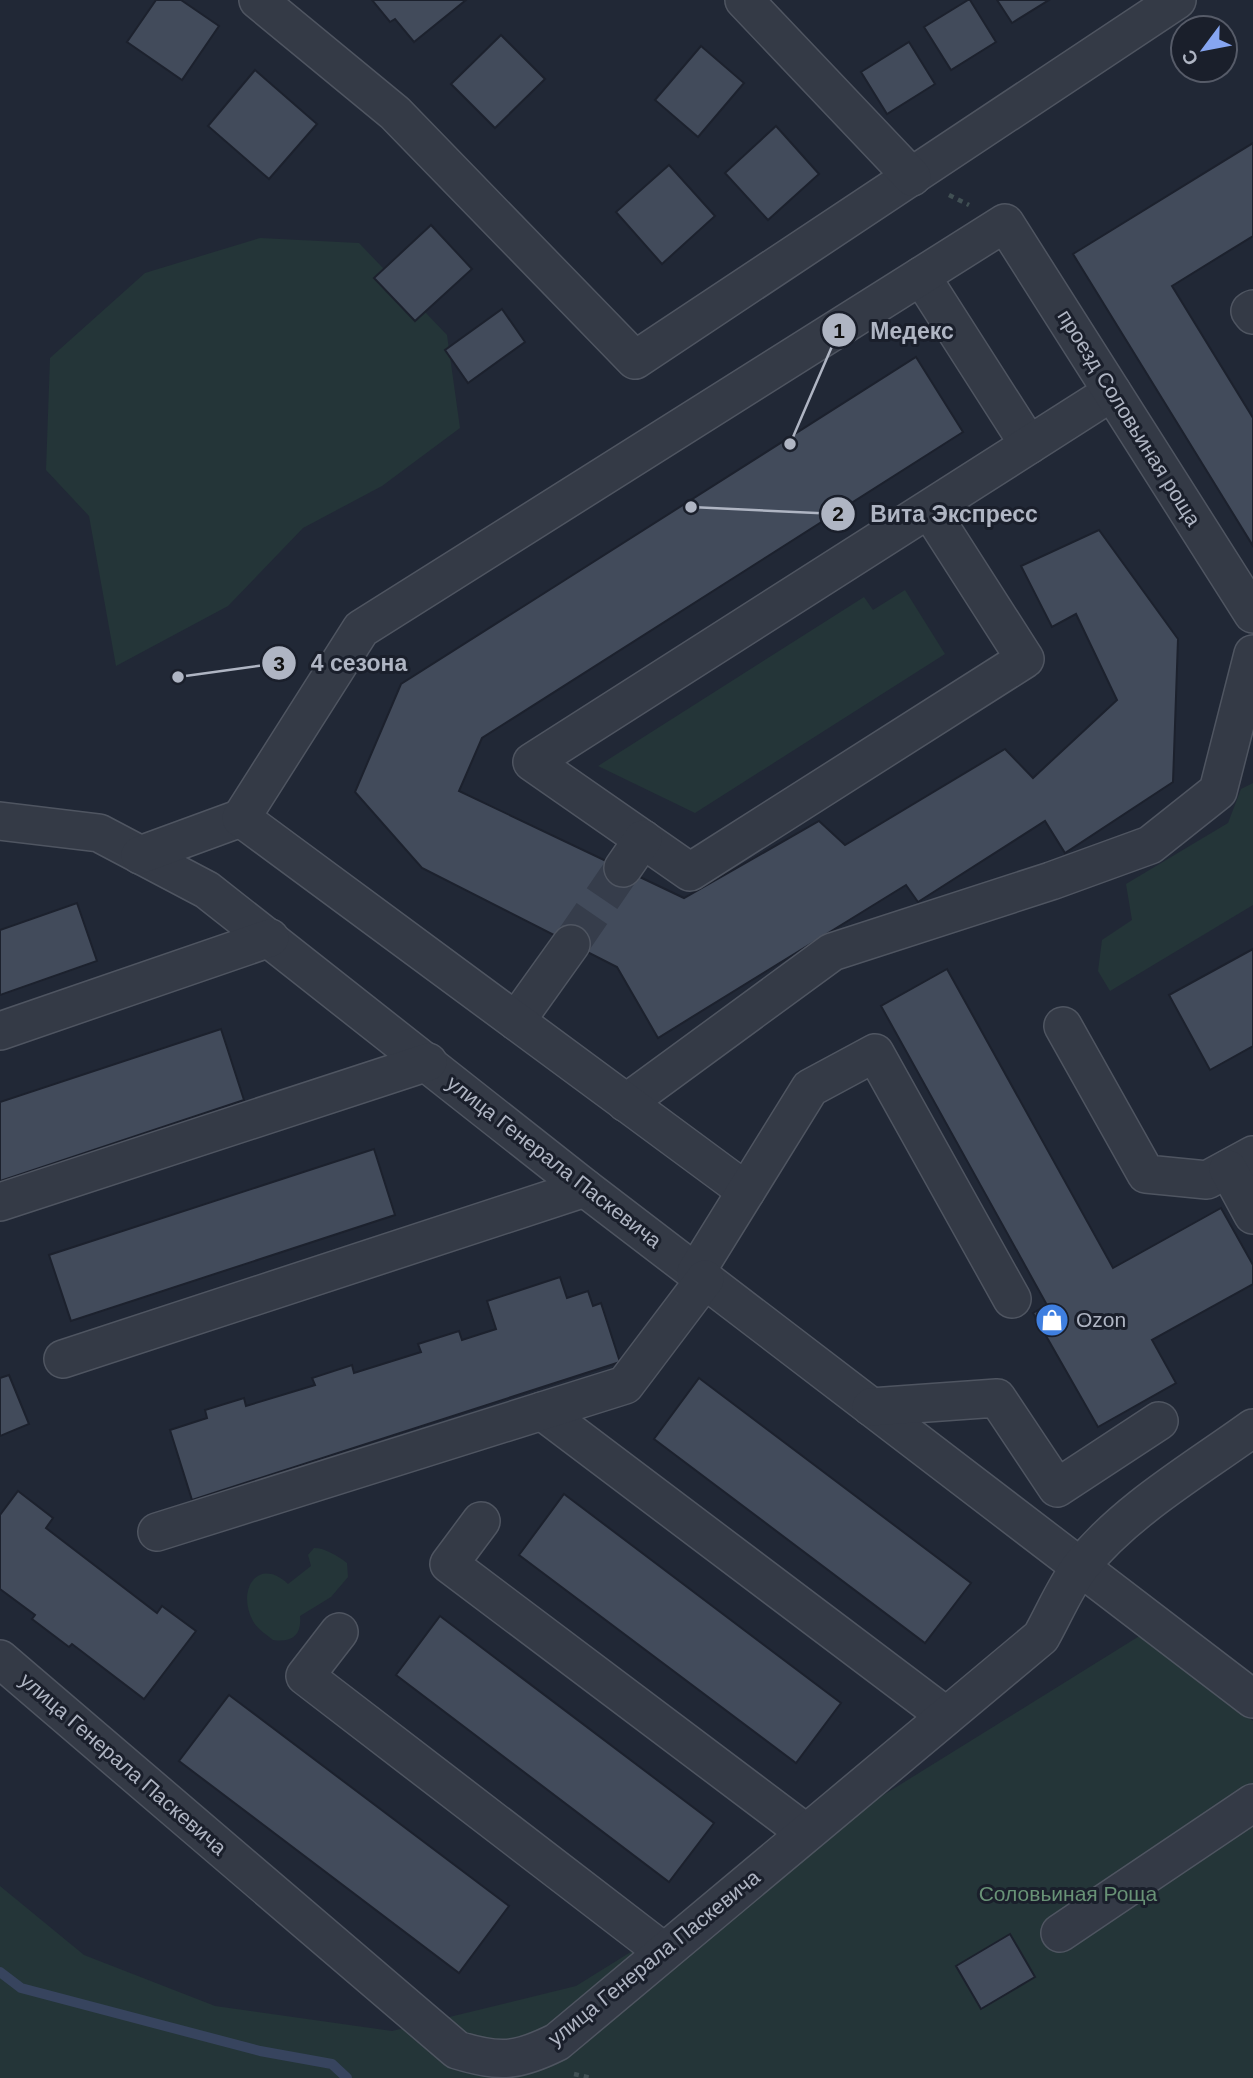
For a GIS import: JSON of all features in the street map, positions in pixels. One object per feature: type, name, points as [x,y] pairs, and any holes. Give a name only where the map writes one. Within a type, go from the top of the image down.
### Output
[{"type":"street","points":[[258,0],[395,113],[635,360],[1177,0]]},
{"type":"street","points":[[744,0],[912,177]]},
{"type":"street","points":[[140,855],[241,818],[361,629],[1004,223]]},
{"type":"street","name":"проезд Соловьиная роща","points":[[1004,223],[1253,614]]},
{"type":"street","points":[[921,276],[1029,445]]},
{"type":"street","points":[[1253,309],[1250,311],[1253,316]]},
{"type":"street","points":[[929,509],[1025,659],[690,872],[633,854],[532,762],[1112,392]]},
{"type":"street","points":[[626,1102],[832,952],[1051,881],[1150,845],[1218,792],[1253,654]]},
{"type":"street","points":[[241,818],[746,1191]]},
{"type":"street","name":"улица Генерала Паскевича","points":[[0,821],[99,833],[207,890],[428,1062],[584,1188],[1253,1699]]},
{"type":"street","points":[[0,1031],[270,938]]},
{"type":"street","points":[[516,1021],[571,944]]},
{"type":"street","points":[[1063,1026],[1146,1174],[1206,1180],[1240,1162],[1253,1214]]},
{"type":"street","points":[[157,1532],[625,1385],[701,1275],[746,1191],[810,1088],[875,1053],[1012,1299]]},
{"type":"street","points":[[0,1202],[428,1062]]},
{"type":"street","points":[[63,1359],[584,1188]]},
{"type":"street","points":[[871,1407],[997,1398],[1057,1489],[1159,1421]]},
{"type":"street","points":[[542,1411],[946,1716]]},
{"type":"street","points":[[1080,1568],[1131,1516],[1253,1428]]},
{"type":"street","points":[[481,1521],[449,1564],[806,1833]]},
{"type":"street","name":"улица Генерала Паскевича","points":[[0,1659],[457,2050],[484,2059],[508,2060],[533,2054],[557,2042],[1041,1637],[1080,1568]]},
{"type":"street","points":[[339,1632],[305,1676],[664,1952]]},
{"type":"street","points":[[1060,1933],[1253,1803]]},
{"type":"path","points":[[912,177],[1004,223]]},
{"type":"green space","points":[[260,238],[359,243],[447,335],[460,428],[382,486],[303,528],[228,606],[116,666],[89,516],[46,470],[50,358],[145,273]]},
{"type":"green space","points":[[905,590],[945,654],[695,813],[598,766],[864,597],[873,610]]},
{"type":"green space","points":[[1253,783],[1253,905],[1110,991],[1098,971],[1102,940],[1132,920],[1126,884],[1228,823],[1241,789]]},
{"type":"green space","points":[[314,1548],[323,1549],[347,1563],[348,1577],[331,1597],[300,1616],[299,1628],[294,1636],[286,1640],[273,1640],[253,1621],[248,1609],[249,1588],[259,1575],[267,1574],[277,1576],[288,1584],[311,1566],[308,1555]]},
{"type":"green space","name":"Соловьиная Роща","points":[[1141,1635],[1253,1721],[1253,2078],[0,2078],[0,1886],[84,1955],[215,2006],[392,2031],[576,1986]]},
{"type":"building","points":[[156,0],[181,0],[219,26],[182,80],[127,42]]},
{"type":"building","points":[[372,0],[466,0],[414,42],[395,19],[390,22]]},
{"type":"building","points":[[968,0],[996,42],[951,70],[924,27]]},
{"type":"building","points":[[997,0],[1049,0],[1012,23]]},
{"type":"building","points":[[501,35],[545,79],[495,128],[451,84]]},
{"type":"building","points":[[909,42],[935,84],[887,114],[861,72]]},
{"type":"building","points":[[701,46],[744,83],[698,137],[655,100]]},
{"type":"building","points":[[255,70],[317,124],[269,179],[208,126]]},
{"type":"building","points":[[776,126],[819,174],[768,220],[725,173]]},
{"type":"building","points":[[1253,143],[1253,236],[1172,286],[1253,418],[1253,546],[1073,254]]},
{"type":"building","points":[[669,165],[715,216],[662,264],[616,212]]},
{"type":"building","points":[[431,225],[472,269],[415,321],[374,278]]},
{"type":"building","points":[[502,309],[525,342],[468,383],[445,350]]},
{"type":"building","points":[[916,357],[963,432],[482,738],[459,791],[684,898],[819,821],[845,845],[1005,749],[1033,778],[1117,700],[1076,614],[1052,627],[1021,566],[1099,530],[1178,639],[1173,782],[1065,853],[1045,821],[918,902],[906,885],[658,1038],[617,967],[422,868],[355,792],[401,684]]},
{"type":"building","points":[[77,903],[97,961],[0,995],[0,930]]},
{"type":"building","points":[[1253,949],[1253,1046],[1210,1070],[1169,995]]},
{"type":"building","points":[[947,969],[1113,1268],[1221,1208],[1253,1265],[1253,1284],[1152,1340],[1176,1383],[1098,1427],[1033,1313],[1047,1305],[881,1006]]},
{"type":"building","points":[[221,1029],[244,1100],[0,1181],[0,1102]]},
{"type":"building","points":[[374,1149],[395,1215],[71,1321],[49,1255]]},
{"type":"building","points":[[560,1277],[567,1298],[588,1291],[593,1306],[601,1303],[620,1362],[192,1500],[170,1430],[207,1418],[205,1410],[244,1398],[246,1406],[315,1385],[312,1378],[352,1365],[354,1373],[421,1352],[418,1344],[459,1331],[462,1340],[496,1329],[487,1301]]},
{"type":"building","points":[[9,1375],[29,1424],[0,1436],[0,1378]]},
{"type":"building","points":[[699,1378],[971,1583],[925,1643],[654,1439]]},
{"type":"building","points":[[18,1491],[53,1518],[46,1528],[157,1613],[162,1606],[196,1631],[144,1699],[72,1644],[69,1647],[32,1619],[35,1615],[0,1589],[0,1515]]},
{"type":"building","points":[[564,1494],[841,1703],[796,1763],[519,1555]]},
{"type":"building","points":[[440,1616],[714,1823],[669,1882],[396,1675]]},
{"type":"building","points":[[229,1695],[509,1906],[459,1973],[179,1761]]},
{"type":"building","points":[[1010,1934],[1035,1977],[981,2009],[956,1966]]},
{"type":"waterway","points":[[0,1972],[21,1988],[260,2051],[332,2064],[347,2078]]},
{"type":"tunnel","points":[[571,944],[623,868]]},
{"type":"place","name":"Медекс","points":[[790,444]]},
{"type":"place","name":"Вита Экспресс","points":[[691,507]]},
{"type":"place","name":"4 сезона","points":[[178,677]]},
{"type":"place","name":"Ozon","points":[[1052,1320]]}]
